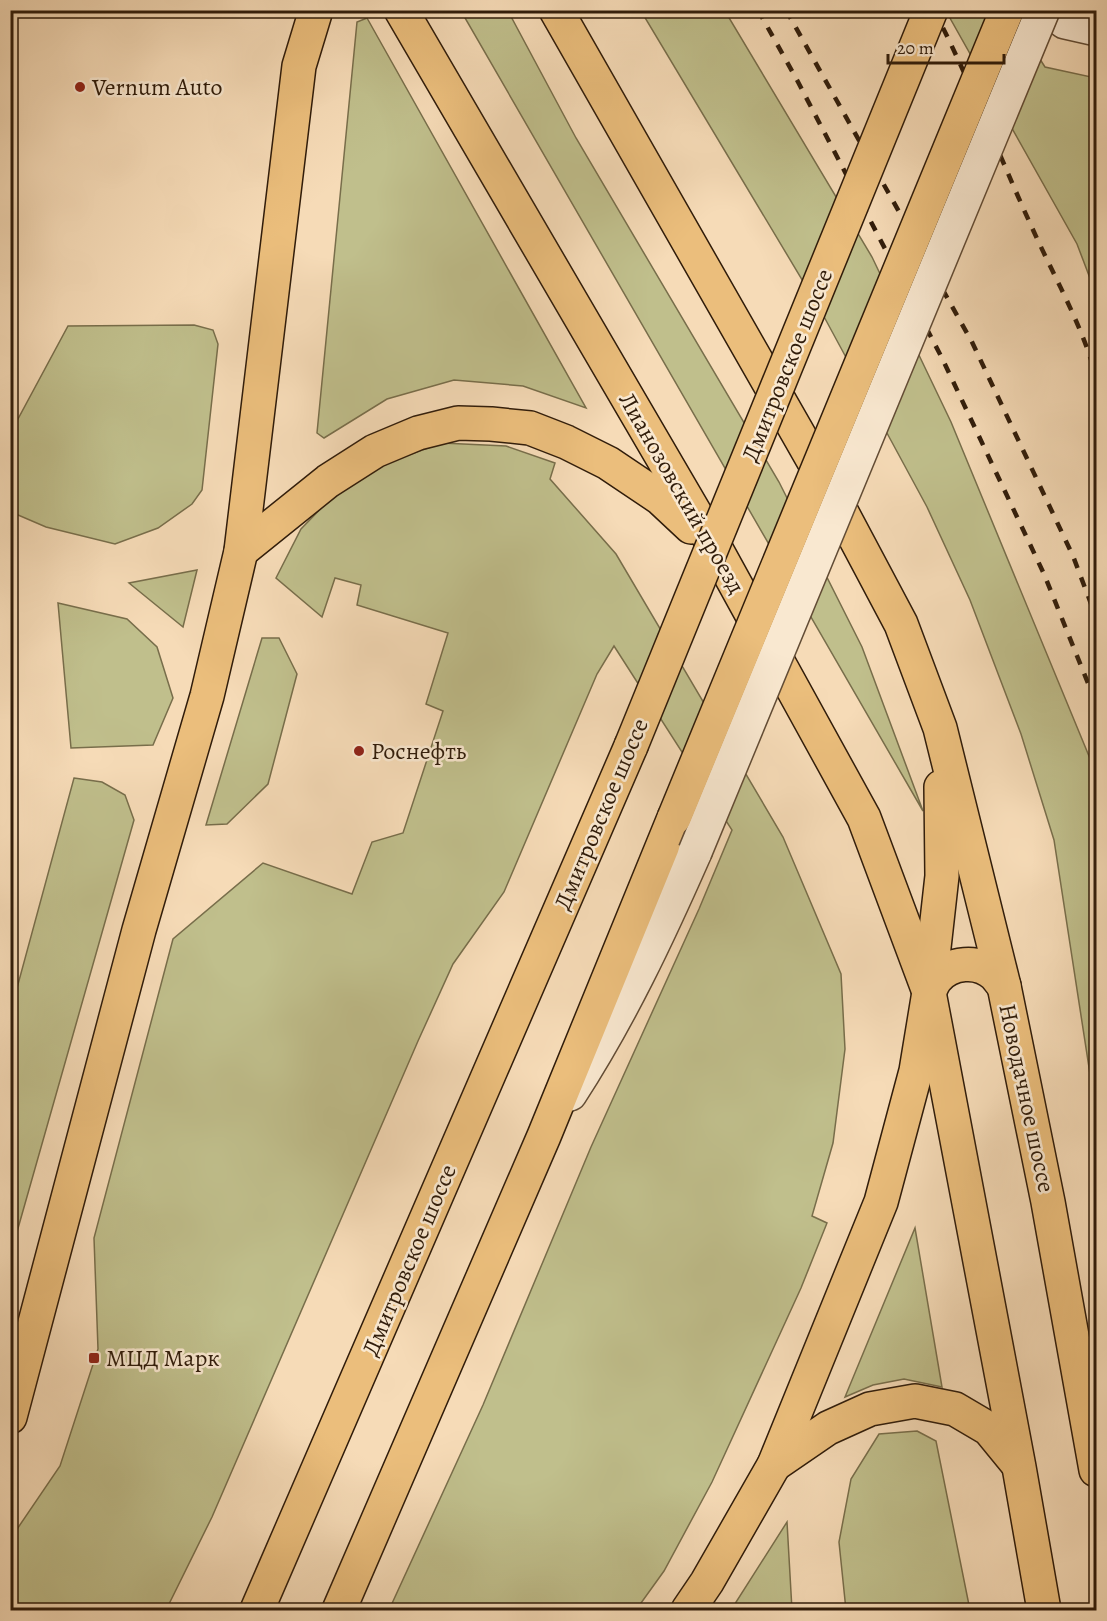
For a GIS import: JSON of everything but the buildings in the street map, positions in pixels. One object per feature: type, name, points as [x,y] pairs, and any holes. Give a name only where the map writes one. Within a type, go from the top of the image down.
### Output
[{"type":"main road","points":[[295,10],[299,66]]},
{"type":"main road","points":[[10,1417],[136,942],[207,696],[241,551],[299,66],[316,10]]},
{"type":"main road","name":"Лианозовский проезд","points":[[401,10],[717,551],[864,818],[929,992]]},
{"type":"main road","points":[[556,10],[830,489],[901,624],[940,728],[942,876],[929,992],[916,1071],[881,1202],[774,1465],[688,1611]]},
{"type":"main road","name":"Дмитровское шоссе","points":[[256,1603],[631,746],[931,10]]},
{"type":"main road","points":[[339,1611],[544,1136],[1007,10]]},
{"type":"main road","points":[[241,551],[328,481],[375,451],[418,433],[458,423],[491,423],[530,428],[566,442],[608,463],[660,498],[717,551]]},
{"type":"main road","name":"Новодачное шоссе","points":[[940,728],[1004,986],[1048,1202],[1096,1470]]},
{"type":"main road","points":[[1004,986],[994,974],[982,967],[967,964],[954,966],[943,973],[935,980],[929,992],[1044,1611]]},
{"type":"main road","points":[[774,1465],[828,1428],[870,1409],[915,1401],[955,1409],[988,1429],[1019,1467]]},
{"type":"street","points":[[544,1136],[604,1039],[657,938],[696,852],[1043,10]]},
{"type":"street","points":[[1049,10],[1065,22],[1096,29]]},
{"type":"shaded area","points":[[461,11],[508,11],[576,138],[779,482],[862,647],[923,811]]},
{"type":"shaded area","points":[[641,11],[725,11],[872,257],[951,422],[1096,773],[1096,1113],[1054,840],[1021,734],[970,600],[927,507],[822,313]]},
{"type":"shaded area","points":[[946,11],[1009,11],[1045,67],[1096,78],[1096,294],[1077,244]]},
{"type":"shaded area","points":[[367,18],[586,408],[523,386],[454,380],[387,399],[324,438],[317,433],[357,22]]},
{"type":"shaded area","points":[[194,325],[213,330],[218,344],[202,490],[192,504],[158,528],[115,544],[46,527],[11,512],[11,432],[68,326]]},
{"type":"shaded area","points":[[442,443],[506,446],[555,463],[550,479],[616,554],[783,837],[841,974],[845,1049],[833,1143],[812,1216],[827,1223],[801,1288],[712,1482],[664,1571],[636,1610],[389,1610],[483,1405],[591,1147],[699,909],[732,830],[614,646],[597,674],[504,892],[453,964],[212,1517],[166,1610],[11,1610],[11,1538],[60,1466],[98,1349],[94,1238],[173,939],[263,863],[352,894],[372,842],[403,833],[443,711],[426,704],[448,633],[357,605],[361,585],[335,578],[322,617],[276,578],[301,529],[330,499],[383,464]]},
{"type":"shaded area","points":[[197,570],[183,627],[129,583]]},
{"type":"shaded area","points":[[58,603],[127,619],[157,647],[173,698],[153,745],[71,748]]},
{"type":"shaded area","points":[[262,638],[279,638],[297,674],[268,784],[227,824],[206,825]]},
{"type":"shaded area","points":[[74,778],[102,782],[125,795],[134,820],[11,1253],[11,1010]]},
{"type":"shaded area","points":[[915,1228],[942,1387],[904,1379],[873,1385],[845,1397]]},
{"type":"shaded area","points":[[917,1431],[936,1441],[970,1610],[846,1610],[839,1542],[851,1479],[879,1434]]},
{"type":"shaded area","points":[[787,1522],[792,1610],[731,1610]]},
{"type":"railway","points":[[758,10],[942,358],[1044,574],[1096,703]]},
{"type":"railway","points":[[786,10],[972,342],[1073,556],[1096,617]]},
{"type":"railway","points":[[934,10],[1073,315],[1093,366]]},
{"type":"place","name":"Vernum Аuto","points":[[80,87]]},
{"type":"place","name":"Роснефть","points":[[359,751]]},
{"type":"place","name":"МЦД Марк","points":[[94,1358]]}]
